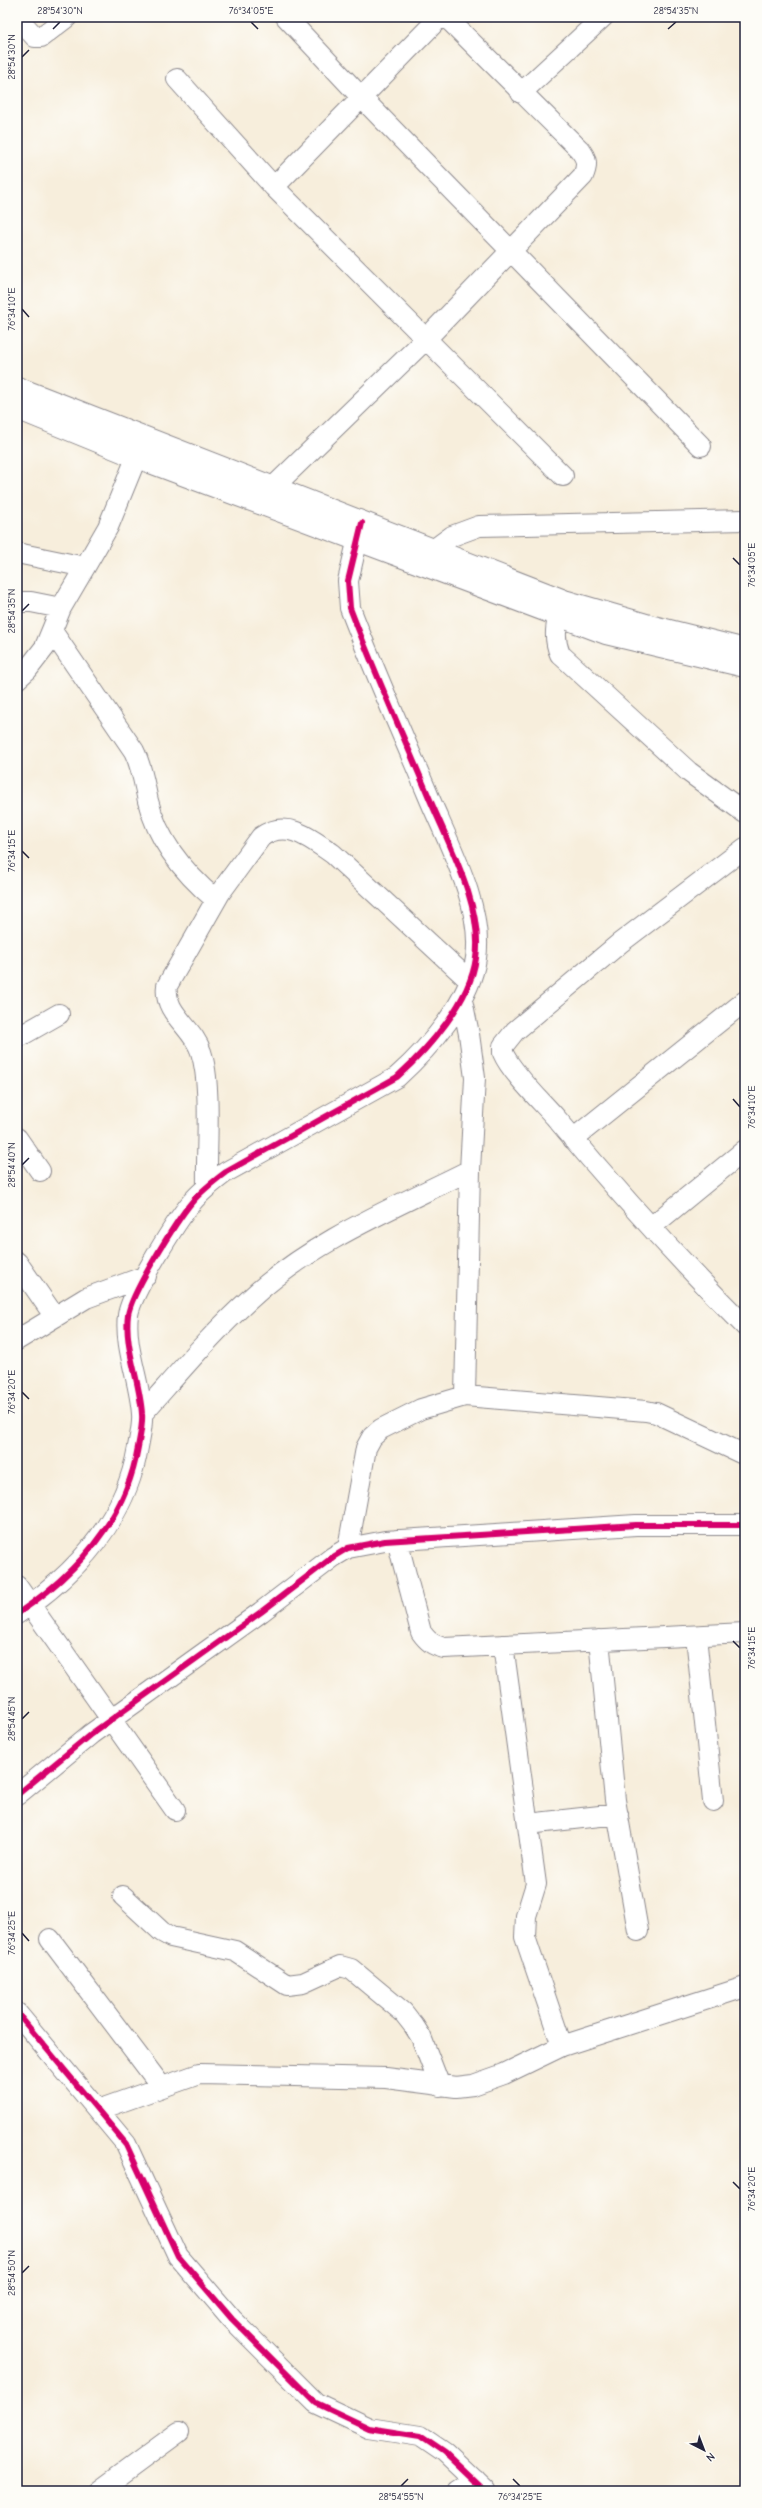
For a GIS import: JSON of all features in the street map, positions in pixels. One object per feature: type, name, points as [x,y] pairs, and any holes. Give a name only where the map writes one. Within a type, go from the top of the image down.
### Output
[{"type":"highway","points":[[17,388],[141,448]]},
{"type":"highway","points":[[17,408],[141,448],[561,608],[653,627],[745,650]]},
{"type":"highway","points":[[359,531],[434,550],[561,608],[606,633],[745,666]]},
{"type":"street","points":[[17,17],[35,37],[41,37],[67,17]]},
{"type":"street","points":[[286,17],[361,97],[701,446]]},
{"type":"street","points":[[274,187],[440,17]]},
{"type":"street","points":[[265,495],[426,340],[510,250],[583,176],[586,160],[579,149],[446,17]]},
{"type":"street","points":[[521,93],[603,17]]},
{"type":"street","points":[[177,79],[274,187],[563,476]]},
{"type":"street","points":[[17,679],[28,669],[45,648],[61,608],[108,527],[141,448]]},
{"type":"street","points":[[434,550],[452,536],[479,526],[745,520]]},
{"type":"street","points":[[23,1609],[73,1568],[97,1542],[117,1510],[129,1483],[136,1460],[142,1414],[130,1346],[128,1314],[146,1276],[192,1202],[206,1186],[226,1172],[397,1076],[417,1058],[462,1000],[470,981],[476,958],[477,941],[467,890],[350,608],[348,581],[359,531]]},
{"type":"street","points":[[17,553],[85,567]]},
{"type":"street","points":[[17,602],[31,602],[61,608]]},
{"type":"street","points":[[561,608],[556,646],[567,662],[689,772],[745,813]]},
{"type":"street","points":[[52,631],[134,751],[141,768],[152,814],[171,852],[195,881],[216,900]]},
{"type":"street","points":[[206,1186],[205,1063],[194,1038],[174,1012],[166,994],[170,978],[216,900],[261,837],[278,830],[292,830],[310,838],[333,854],[470,981]]},
{"type":"street","points":[[745,848],[620,943],[515,1031],[503,1046],[505,1058],[573,1139],[694,1276],[745,1326]]},
{"type":"street","points":[[462,1000],[469,1034],[475,1078],[470,1170],[465,1396]]},
{"type":"street","points":[[573,1139],[745,1001]]},
{"type":"street","points":[[17,1038],[59,1014]]},
{"type":"street","points":[[17,1138],[40,1171]]},
{"type":"street","points":[[651,1227],[745,1150]]},
{"type":"street","points":[[142,1414],[196,1352],[250,1298],[300,1260],[359,1225],[470,1170]]},
{"type":"street","points":[[17,1262],[55,1317]]},
{"type":"street","points":[[17,1340],[86,1298],[146,1276]]},
{"type":"street","points":[[348,1548],[366,1448],[372,1437],[381,1429],[421,1409],[465,1396],[656,1413],[745,1455]]},
{"type":"street","points":[[17,1794],[91,1734],[113,1720],[333,1557],[348,1548],[397,1540],[650,1524],[745,1525]]},
{"type":"street","points":[[397,1540],[417,1620],[427,1641],[444,1648],[745,1633]]},
{"type":"street","points":[[17,1586],[23,1609],[113,1720],[176,1810]]},
{"type":"street","points":[[696,1636],[713,1800]]},
{"type":"street","points":[[599,1640],[618,1814],[638,1931]]},
{"type":"street","points":[[503,1645],[536,1884],[526,1916],[525,1937],[562,2046]]},
{"type":"street","points":[[528,1824],[618,1814]]},
{"type":"street","points":[[123,1896],[162,1932],[171,1937],[235,1951],[287,1985],[303,1983],[340,1966],[351,1969],[403,2012],[414,2026],[421,2036],[440,2086]]},
{"type":"street","points":[[50,1939],[161,2086]]},
{"type":"street","points":[[98,2110],[161,2086],[192,2076],[206,2074],[386,2078],[440,2086],[473,2085],[504,2074],[562,2046],[745,1987]]},
{"type":"street","points":[[17,2013],[126,2144],[171,2242],[190,2272],[232,2319],[306,2395],[327,2410],[355,2423],[369,2428],[420,2436],[445,2453],[479,2486]]},
{"type":"street","points":[[99,2491],[180,2432]]},
{"type":"street","points":[[457,2491],[479,2486]]},
{"type":"cycle path","points":[[17,1614],[39,1598],[78,1563],[110,1521],[122,1498],[132,1473],[142,1422],[141,1402],[128,1339],[128,1315],[137,1291],[146,1274],[185,1211],[200,1194],[226,1172],[397,1077],[422,1052],[446,1023],[466,991],[472,975],[476,958],[477,938],[475,917],[469,896],[454,853],[378,679],[350,608],[348,581],[362,523]]},
{"type":"cycle path","points":[[17,1795],[91,1734],[261,1612],[333,1557],[348,1548],[385,1541],[636,1525],[745,1525]]},
{"type":"cycle path","points":[[17,2013],[126,2144],[178,2256],[232,2319],[316,2403],[369,2428],[420,2436],[445,2453],[485,2491]]}]
